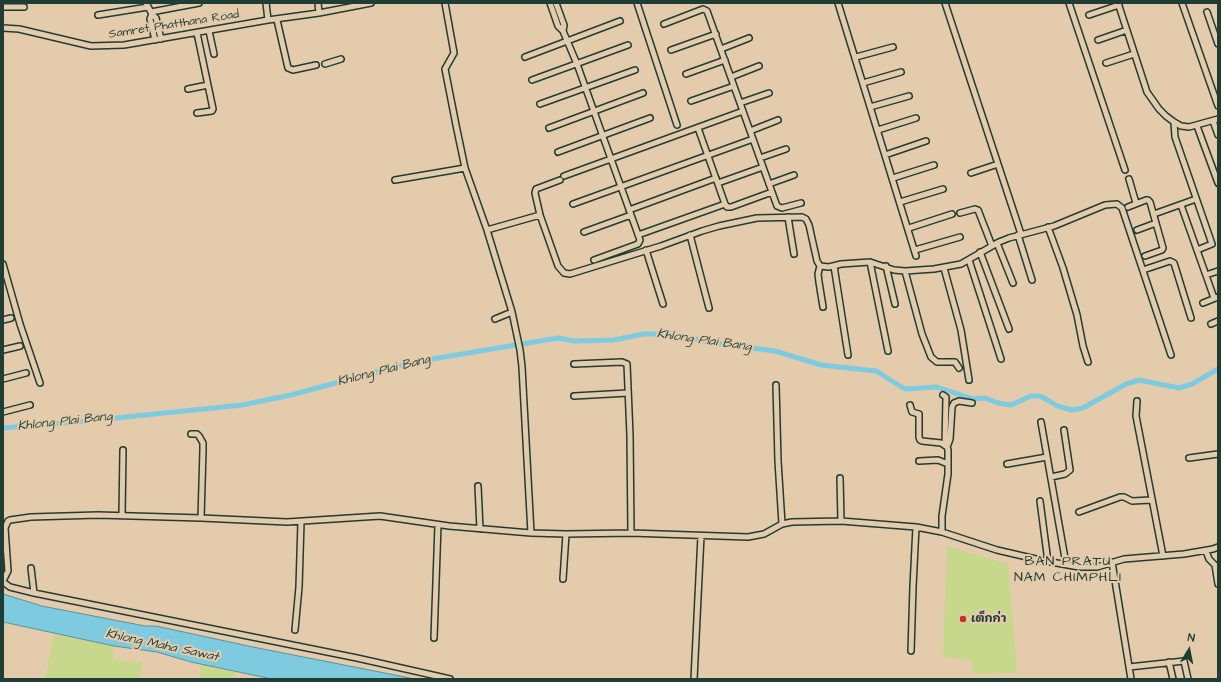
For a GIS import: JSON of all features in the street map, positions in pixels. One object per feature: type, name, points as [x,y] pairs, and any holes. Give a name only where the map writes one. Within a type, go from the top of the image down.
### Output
[{"type":"street","points":[[98,15],[199,3]]},
{"type":"street","points":[[266,3],[268,20]]},
{"type":"street","points":[[318,3],[319,13]]},
{"type":"street","name":"Samret Phatthana Road","points":[[3,28],[19,29],[91,46],[124,46],[161,38],[319,13],[371,3]]},
{"type":"street","points":[[445,3],[454,53],[445,68],[465,168],[487,230],[512,312],[520,350],[531,534]]},
{"type":"street","points":[[637,3],[677,125]]},
{"type":"street","points":[[838,3],[856,57],[916,256]]},
{"type":"street","points":[[945,3],[998,164],[1032,280]]},
{"type":"street","points":[[1070,3],[1125,170]]},
{"type":"street","points":[[1182,3],[1218,106]]},
{"type":"street","points":[[563,31],[564,25],[557,4],[550,5],[558,26],[563,31],[577,64],[640,240],[638,244],[594,260]]},
{"type":"street","points":[[1089,15],[1118,4],[1147,92],[1152,101],[1166,116],[1181,126],[1197,126],[1215,120],[1218,135]]},
{"type":"street","points":[[3,7],[24,8]]},
{"type":"street","points":[[149,9],[156,18],[161,38]]},
{"type":"street","points":[[149,9],[155,40]]},
{"type":"street","points":[[664,24],[706,9],[777,206],[779,208],[801,203]]},
{"type":"street","points":[[1207,12],[1218,44]]},
{"type":"street","points":[[277,20],[288,68],[293,70],[316,65]]},
{"type":"street","points":[[525,57],[568,42],[620,21]]},
{"type":"street","points":[[1098,40],[1127,30]]},
{"type":"street","points":[[209,31],[214,54]]},
{"type":"street","points":[[197,113],[212,111],[213,109],[198,33]]},
{"type":"street","points":[[671,50],[716,34]]},
{"type":"street","points":[[721,50],[749,38]]},
{"type":"street","points":[[532,80],[628,45]]},
{"type":"street","points":[[856,57],[893,47]]},
{"type":"street","points":[[1106,63],[1134,54]]},
{"type":"street","points":[[324,64],[341,59]]},
{"type":"street","points":[[686,74],[725,60]]},
{"type":"street","points":[[731,77],[759,66]]},
{"type":"street","points":[[540,104],[635,70]]},
{"type":"street","points":[[863,83],[901,72]]},
{"type":"street","points":[[188,89],[208,85]]},
{"type":"street","points":[[691,101],[734,86]]},
{"type":"street","points":[[549,128],[642,93]]},
{"type":"street","points":[[740,103],[769,93]]},
{"type":"street","points":[[870,107],[909,96]]},
{"type":"street","points":[[744,111],[611,159],[536,189],[535,193],[540,215],[558,266],[564,273],[576,273],[702,231],[739,221],[756,218],[798,217],[806,219],[809,224],[817,261],[820,266],[818,274],[823,307]]},
{"type":"street","points":[[558,152],[650,118]]},
{"type":"street","points":[[878,130],[916,118]]},
{"type":"street","points":[[750,131],[778,120]]},
{"type":"street","points":[[1174,122],[1175,137],[1212,244]]},
{"type":"street","points":[[1197,126],[1218,183]]},
{"type":"street","points":[[698,128],[727,207],[731,207],[772,192]]},
{"type":"street","points":[[574,204],[753,138]]},
{"type":"street","points":[[885,155],[926,141]]},
{"type":"street","points":[[760,158],[786,149]]},
{"type":"street","points":[[971,173],[998,164]]},
{"type":"street","points":[[892,178],[934,165]]},
{"type":"street","points":[[584,232],[630,212],[717,181],[763,167]]},
{"type":"street","points":[[395,180],[465,168]]},
{"type":"street","points":[[769,184],[794,175]]},
{"type":"street","points":[[1129,179],[1136,204]]},
{"type":"street","points":[[900,202],[942,189]]},
{"type":"street","points":[[1154,214],[1196,199]]},
{"type":"street","points":[[1128,207],[1148,200],[1154,214],[1163,248],[1162,250],[1145,256]]},
{"type":"street","points":[[638,235],[725,204]]},
{"type":"street","points":[[820,266],[829,267],[870,262],[900,271],[944,268],[961,264],[995,244],[1019,234],[1067,221],[1084,212],[1105,205],[1117,204],[1122,208],[1170,355]]},
{"type":"street","points":[[1181,205],[1216,297],[1203,302]]},
{"type":"street","points":[[960,213],[975,209],[978,210],[1013,283]]},
{"type":"street","points":[[908,228],[952,214]]},
{"type":"street","points":[[487,230],[540,215]]},
{"type":"street","points":[[788,217],[794,254]]},
{"type":"street","points":[[1137,230],[1156,224]]},
{"type":"street","points":[[1048,227],[1063,268],[1077,315],[1083,346],[1088,362]]},
{"type":"street","points":[[690,235],[709,308]]},
{"type":"street","points":[[914,250],[960,237]]},
{"type":"street","points":[[1197,250],[1218,242]]},
{"type":"street","points":[[646,250],[663,304]]},
{"type":"street","points":[[980,252],[1009,329]]},
{"type":"street","points":[[969,260],[1001,359]]},
{"type":"street","points":[[1143,270],[1170,261],[1174,263],[1191,318]]},
{"type":"street","points":[[870,262],[888,351]]},
{"type":"street","points":[[3,264],[20,324],[40,383]]},
{"type":"street","points":[[834,266],[848,355]]},
{"type":"street","points":[[886,266],[895,304]]},
{"type":"street","points":[[944,268],[961,330],[969,380]]},
{"type":"street","points":[[906,271],[922,334],[931,357],[937,362],[955,362],[959,368]]},
{"type":"street","points":[[1206,274],[1218,271]]},
{"type":"street","points":[[495,319],[512,312]]},
{"type":"street","points":[[3,320],[11,318]]},
{"type":"street","points":[[1211,324],[1218,321]]},
{"type":"street","points":[[3,350],[20,346]]},
{"type":"street","points":[[574,364],[625,363],[627,367],[631,532]]},
{"type":"street","points":[[3,379],[26,373]]},
{"type":"street","points":[[776,385],[778,461],[782,524]]},
{"type":"street","points":[[574,396],[628,393]]},
{"type":"street","points":[[942,532],[942,516],[948,464],[946,446],[946,396],[943,394]]},
{"type":"street","points":[[946,446],[950,439],[952,407],[954,403],[959,401],[972,403]]},
{"type":"street","points":[[1137,401],[1136,416],[1163,556]]},
{"type":"street","points":[[3,412],[30,406]]},
{"type":"street","points":[[910,406],[912,412],[919,414],[920,440],[946,446]]},
{"type":"street","points":[[1041,422],[1066,564]]},
{"type":"street","points":[[1051,477],[1065,474],[1070,470],[1064,430]]},
{"type":"street","points":[[191,434],[198,435],[203,443],[201,518]]},
{"type":"street","points":[[122,515],[123,450]]},
{"type":"street","points":[[1189,458],[1218,454]]},
{"type":"street","points":[[1007,464],[1047,456]]},
{"type":"street","points":[[919,461],[938,460],[948,464]]},
{"type":"street","points":[[840,478],[841,521]]},
{"type":"street","points":[[478,486],[480,529]]},
{"type":"street","points":[[1079,512],[1120,497],[1124,497],[1132,501],[1151,500]]},
{"type":"street","points":[[1040,501],[1048,562]]},
{"type":"street","points":[[450,679],[357,658],[10,587],[3,581],[8,571],[6,525],[10,520],[31,517],[122,515],[301,522],[380,516],[438,525],[531,534],[631,532],[752,537],[764,534],[782,524],[792,522],[841,521],[916,527],[942,532],[997,550],[1048,562],[1079,566],[1097,567],[1112,562],[1130,559],[1184,554],[1217,548],[1218,555]]},
{"type":"street","points":[[295,630],[299,587],[301,522]]},
{"type":"street","points":[[434,638],[438,525]]},
{"type":"street","points":[[911,651],[912,587],[916,527]]},
{"type":"street","points":[[563,579],[566,534]]},
{"type":"street","points":[[694,679],[701,536]]},
{"type":"street","points":[[1206,551],[1209,559],[1215,565],[1218,584]]},
{"type":"street","points":[[1112,562],[1131,679]]},
{"type":"street","points":[[31,568],[34,593]]},
{"type":"street","points":[[1129,667],[1184,661],[1188,679]]},
{"type":"street","points":[[1169,662],[1172,679]]},
{"type":"green space","points":[[947,546],[1008,564],[1017,673],[972,674],[971,661],[943,656]]},
{"type":"green space","points":[[54,634],[114,646],[113,660],[142,662],[140,679],[45,679]]},
{"type":"green space","points":[[201,664],[236,672],[234,679],[200,679]]},
{"type":"water","name":"Khlong Maha Sawat","points":[[3,594],[42,606],[145,626],[156,626],[415,679],[272,679],[191,662],[157,652],[114,646],[3,622]]},
{"type":"waterway","name":"Khlong Plai Bang","points":[[3,428],[242,405],[291,395],[414,362],[558,338],[575,341],[614,340],[643,334],[673,334],[714,343],[775,351],[821,365],[876,371],[905,389],[937,387],[973,399],[985,398],[998,403],[1011,405],[1031,396],[1040,396],[1057,406],[1072,410],[1083,408],[1126,384],[1139,380],[1179,388],[1192,384],[1218,369]]},
{"type":"place","name":"เต็กก่า","points":[[963,619]]},
{"type":"district","name":"BAN PRATU NAM CHIMPHLI","points":[[1068,570]]}]
